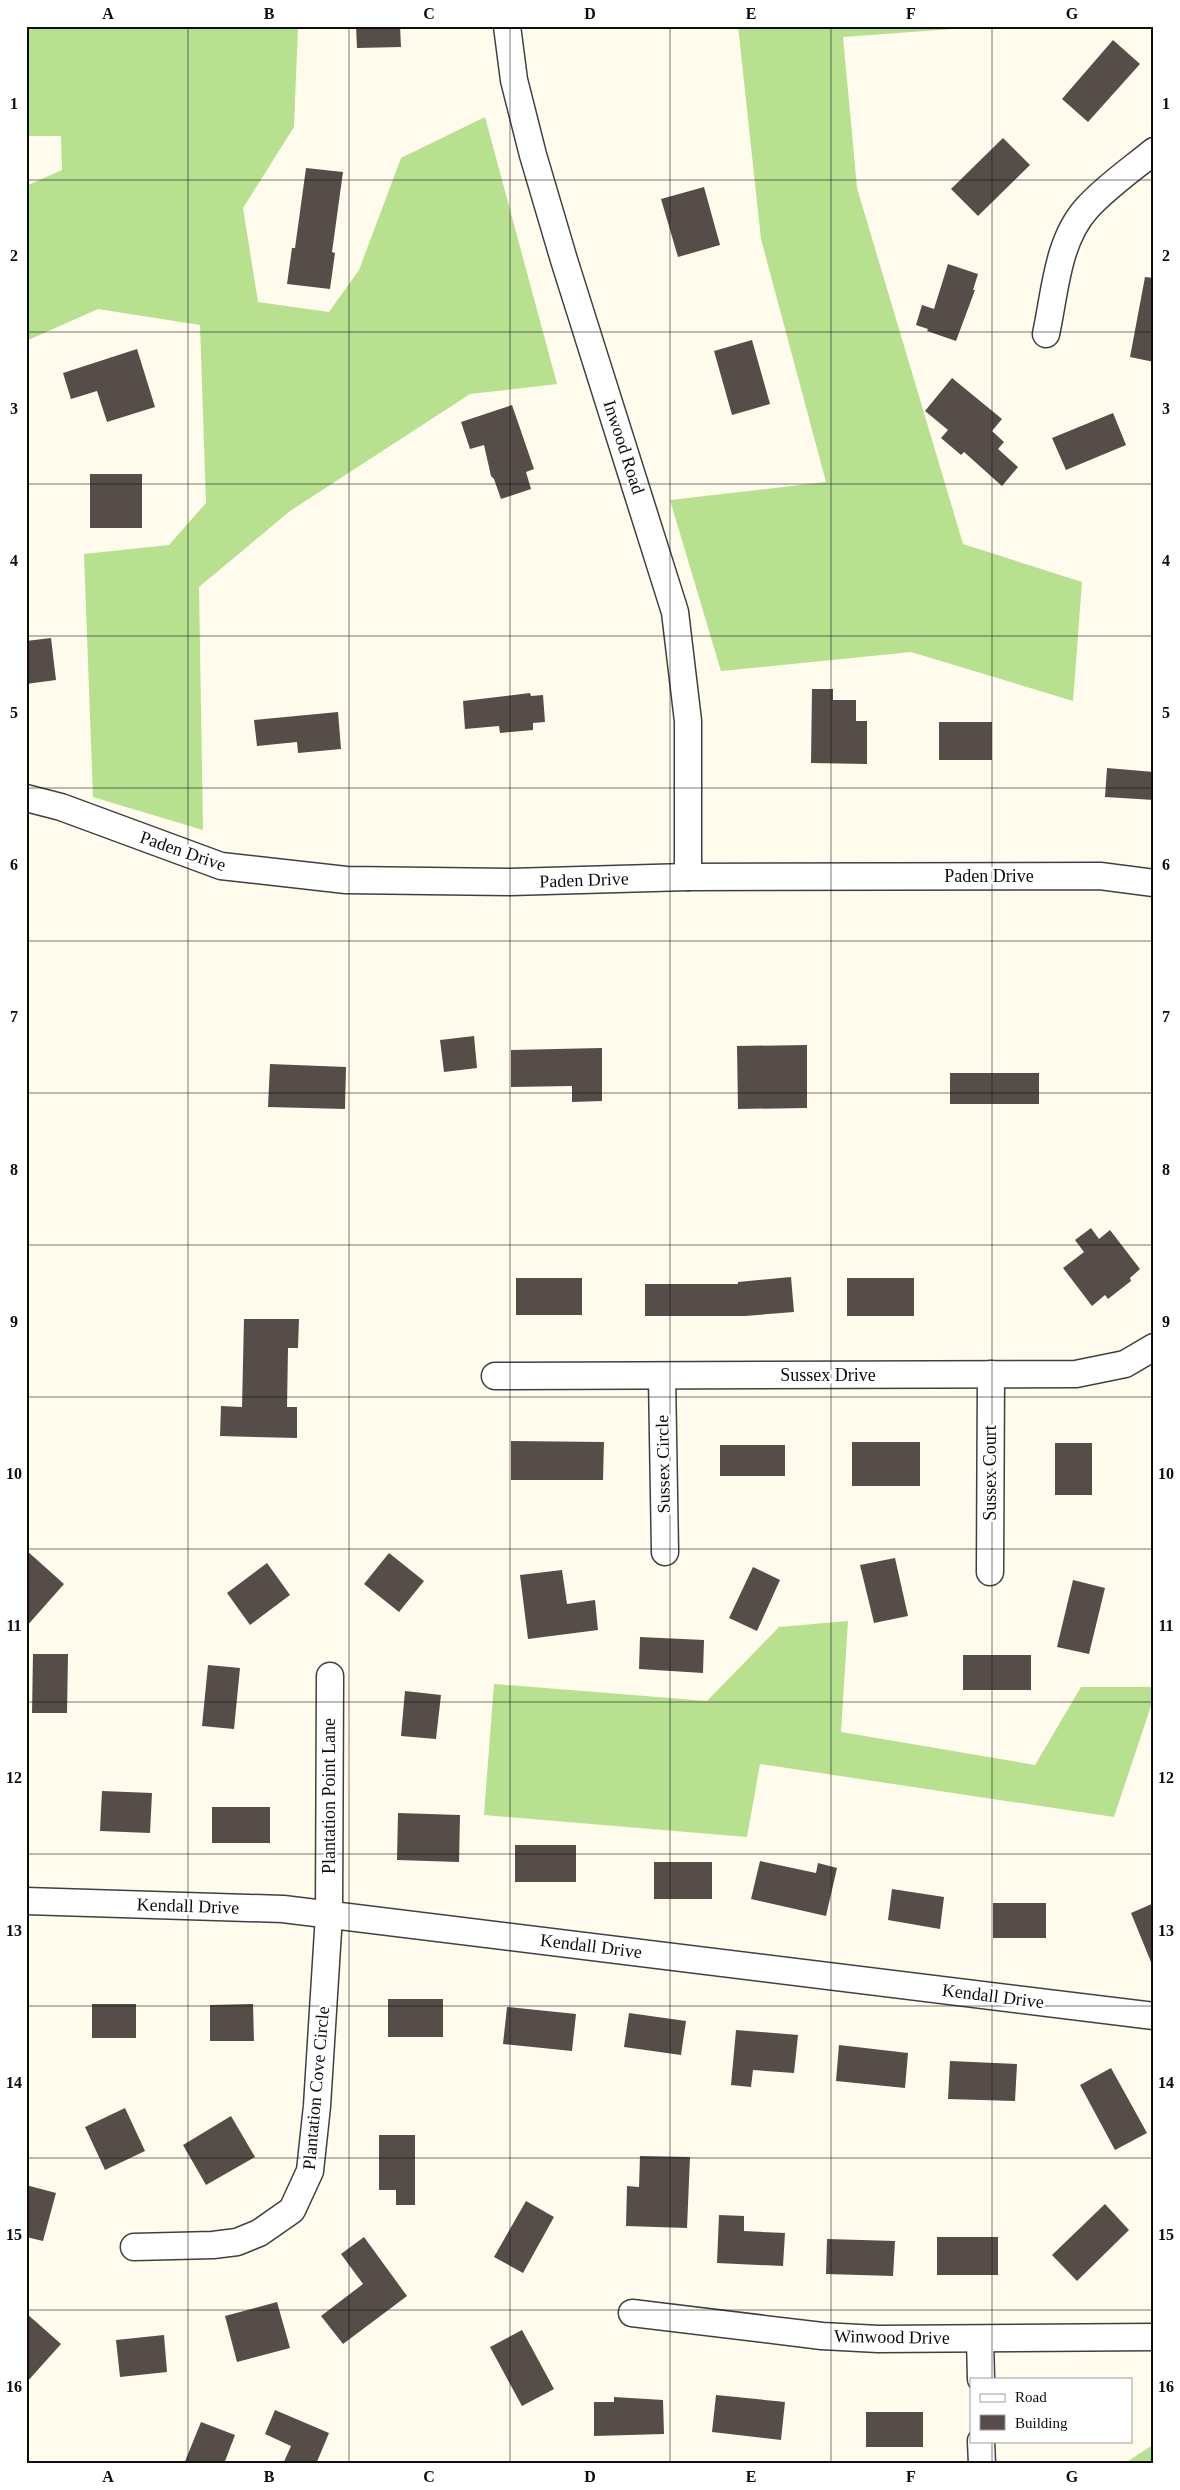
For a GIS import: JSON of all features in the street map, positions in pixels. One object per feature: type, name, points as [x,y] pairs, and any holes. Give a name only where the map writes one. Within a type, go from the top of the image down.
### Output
[{"type":"street","name":"Inwood Road","points":[[507,26],[514,80],[536,165],[675,612],[688,721],[688,877]]},
{"type":"street","points":[[1046,334],[1064,250],[1072,230],[1086,209],[1154,151]]},
{"type":"street","name":"Paden Drive","points":[[26,798],[61,807],[221,866],[255,872],[346,880],[510,882],[688,877],[1100,876],[1154,883]]},
{"type":"street","name":"Sussex Drive","points":[[496,1376],[662,1377],[1076,1374],[1101,1371],[1125,1364],[1154,1347]]},
{"type":"street","name":"Sussex Court","points":[[990,1572],[991,1374]]},
{"type":"street","name":"Sussex Circle","points":[[662,1377],[665,1552]]},
{"type":"street","name":"Plantation Point Lane","points":[[328,1915],[330,1676]]},
{"type":"street","name":"Kendall Drive","points":[[26,1901],[282,1909],[1154,2016]]},
{"type":"street","name":"Plantation Cove Circle","points":[[134,2247],[213,2245],[237,2242],[259,2233],[292,2210],[310,2171],[317,2106],[328,1915]]},
{"type":"street","name":"Winwood Drive","points":[[632,2314],[822,2336],[878,2339],[1154,2337]]},
{"type":"street","points":[[980,2339],[981,2378]]},
{"type":"street","points":[[981,2442],[982,2464]]},
{"type":"green space","points":[[26,26],[298,26],[294,127],[243,208],[258,302],[329,312],[359,270],[401,158],[485,117],[557,384],[470,394],[290,511],[199,587],[203,830],[93,797],[84,554],[169,545],[206,503],[200,325],[98,309],[26,341],[26,186],[62,170],[61,136],[26,136]]},
{"type":"green space","points":[[738,26],[955,26],[952,29],[843,37],[857,188],[963,544],[1082,582],[1073,701],[911,652],[721,671],[670,500],[826,482],[761,239]]},
{"type":"green space","points":[[848,1621],[841,1732],[1035,1765],[1081,1687],[1154,1687],[1154,1697],[1114,1817],[760,1764],[747,1837],[484,1815],[494,1684],[707,1701],[779,1627]]},
{"type":"green space","points":[[1153,2445],[1154,2464],[1126,2464],[1128,2461]]},
{"type":"building","points":[[356,26],[400,26],[401,47],[357,48]]},
{"type":"building","points":[[1113,40],[1140,64],[1088,122],[1062,99]]},
{"type":"building","points":[[1003,138],[1030,165],[978,216],[951,189]]},
{"type":"building","points":[[306,168],[343,172],[332,252],[335,253],[330,289],[287,284],[292,248],[295,248]]},
{"type":"building","points":[[704,187],[720,245],[678,257],[661,199]]},
{"type":"building","points":[[948,264],[978,274],[973,290],[975,290],[956,341],[916,325],[922,305],[934,309]]},
{"type":"building","points":[[1145,277],[1154,278],[1154,362],[1130,357]]},
{"type":"building","points":[[752,340],[770,404],[732,415],[714,351]]},
{"type":"building","points":[[137,349],[155,407],[107,422],[97,391],[71,399],[63,373]]},
{"type":"building","points":[[952,378],[1002,419],[992,431],[1004,442],[998,449],[1018,467],[1002,486],[964,452],[961,455],[941,438],[948,430],[925,411]]},
{"type":"building","points":[[512,405],[534,469],[526,472],[531,489],[501,499],[494,479],[491,476],[484,445],[470,449],[461,422]]},
{"type":"building","points":[[1113,413],[1126,445],[1066,470],[1052,438]]},
{"type":"building","points":[[90,474],[142,474],[142,528],[90,528]]},
{"type":"building","points":[[51,638],[56,680],[26,684],[26,641]]},
{"type":"building","points":[[812,689],[833,689],[833,700],[856,700],[856,721],[867,721],[867,764],[811,763]]},
{"type":"building","points":[[530,693],[531,696],[543,695],[545,722],[533,723],[533,730],[500,733],[499,726],[465,729],[463,701]]},
{"type":"building","points":[[338,712],[341,749],[298,753],[297,742],[257,746],[254,720]]},
{"type":"building","points":[[939,722],[992,722],[992,760],[939,760]]},
{"type":"building","points":[[1107,768],[1154,772],[1154,800],[1105,797]]},
{"type":"building","points":[[474,1036],[477,1068],[444,1072],[440,1040]]},
{"type":"building","points":[[807,1045],[807,1108],[738,1109],[737,1046]]},
{"type":"building","points":[[602,1048],[602,1101],[572,1102],[572,1086],[511,1087],[511,1050]]},
{"type":"building","points":[[270,1064],[346,1067],[345,1109],[268,1107]]},
{"type":"building","points":[[950,1073],[1039,1073],[1039,1104],[950,1104]]},
{"type":"building","points":[[1091,1228],[1099,1239],[1110,1230],[1140,1269],[1130,1278],[1131,1281],[1108,1299],[1105,1295],[1092,1306],[1063,1268],[1084,1252],[1075,1240]]},
{"type":"building","points":[[791,1277],[794,1312],[745,1316],[645,1316],[645,1284],[738,1284],[738,1282]]},
{"type":"building","points":[[516,1278],[582,1278],[582,1315],[516,1315]]},
{"type":"building","points":[[847,1278],[914,1278],[914,1316],[847,1316]]},
{"type":"building","points":[[244,1319],[299,1319],[298,1348],[288,1348],[287,1407],[297,1407],[297,1438],[220,1436],[221,1406],[242,1407]]},
{"type":"building","points":[[511,1441],[604,1442],[603,1480],[511,1480]]},
{"type":"building","points":[[852,1442],[920,1442],[920,1486],[852,1486]]},
{"type":"building","points":[[1055,1443],[1092,1443],[1092,1495],[1055,1495]]},
{"type":"building","points":[[720,1445],[785,1445],[785,1476],[720,1476]]},
{"type":"building","points":[[26,1550],[64,1584],[26,1627]]},
{"type":"building","points":[[389,1553],[424,1581],[399,1612],[364,1584]]},
{"type":"building","points":[[895,1558],[908,1616],[874,1623],[860,1565]]},
{"type":"building","points":[[267,1563],[290,1595],[250,1625],[227,1593]]},
{"type":"building","points":[[753,1567],[780,1580],[757,1631],[729,1618]]},
{"type":"building","points":[[562,1570],[567,1604],[595,1600],[598,1630],[528,1639],[520,1575]]},
{"type":"building","points":[[1073,1580],[1105,1588],[1089,1654],[1057,1647]]},
{"type":"building","points":[[640,1637],[704,1640],[703,1673],[639,1669]]},
{"type":"building","points":[[33,1654],[68,1654],[67,1713],[32,1713]]},
{"type":"building","points":[[963,1655],[1031,1655],[1031,1690],[963,1690]]},
{"type":"building","points":[[208,1665],[240,1668],[234,1729],[202,1726]]},
{"type":"building","points":[[405,1691],[441,1695],[436,1739],[401,1736]]},
{"type":"building","points":[[102,1791],[152,1793],[150,1833],[100,1831]]},
{"type":"building","points":[[212,1807],[270,1807],[270,1843],[212,1843]]},
{"type":"building","points":[[398,1813],[460,1815],[459,1862],[397,1860]]},
{"type":"building","points":[[515,1845],[576,1845],[576,1882],[515,1882]]},
{"type":"building","points":[[760,1861],[816,1873],[818,1863],[837,1868],[826,1916],[751,1899]]},
{"type":"building","points":[[654,1862],[712,1862],[712,1899],[654,1899]]},
{"type":"building","points":[[892,1889],[944,1897],[940,1929],[888,1920]]},
{"type":"building","points":[[993,1903],[1046,1903],[1046,1938],[993,1938]]},
{"type":"building","points":[[1154,1903],[1154,1967],[1153,1967],[1131,1913]]},
{"type":"building","points":[[388,1999],[443,1999],[443,2037],[388,2037]]},
{"type":"building","points":[[92,2004],[136,2004],[136,2038],[92,2038]]},
{"type":"building","points":[[253,2004],[254,2041],[210,2041],[210,2005]]},
{"type":"building","points":[[507,2007],[576,2014],[572,2051],[503,2044]]},
{"type":"building","points":[[629,2013],[686,2021],[681,2055],[624,2047]]},
{"type":"building","points":[[736,2030],[798,2035],[794,2073],[753,2070],[751,2087],[731,2085]]},
{"type":"building","points":[[839,2045],[908,2053],[905,2088],[836,2081]]},
{"type":"building","points":[[950,2061],[1017,2064],[1015,2101],[948,2099]]},
{"type":"building","points":[[1111,2068],[1147,2133],[1115,2150],[1080,2085]]},
{"type":"building","points":[[125,2108],[145,2151],[105,2170],[85,2127]]},
{"type":"building","points":[[231,2116],[255,2157],[206,2185],[183,2145]]},
{"type":"building","points":[[379,2135],[415,2135],[415,2205],[396,2205],[396,2190],[379,2190]]},
{"type":"building","points":[[640,2156],[690,2157],[687,2228],[626,2226],[627,2186],[639,2187]]},
{"type":"building","points":[[26,2185],[56,2193],[43,2241],[26,2237]]},
{"type":"building","points":[[526,2201],[554,2217],[523,2273],[494,2257]]},
{"type":"building","points":[[1105,2204],[1129,2230],[1077,2281],[1052,2255]]},
{"type":"building","points":[[719,2215],[744,2216],[744,2231],[785,2233],[783,2266],[717,2263]]},
{"type":"building","points":[[364,2237],[407,2296],[343,2344],[321,2316],[363,2284],[341,2254]]},
{"type":"building","points":[[937,2237],[998,2237],[998,2275],[937,2275]]},
{"type":"building","points":[[827,2239],[895,2241],[893,2276],[826,2274]]},
{"type":"building","points":[[277,2302],[290,2348],[237,2362],[225,2316]]},
{"type":"building","points":[[26,2313],[61,2344],[26,2383]]},
{"type":"building","points":[[522,2330],[554,2389],[522,2406],[490,2347]]},
{"type":"building","points":[[164,2335],[167,2372],[120,2377],[116,2340]]},
{"type":"building","points":[[716,2395],[785,2402],[781,2440],[712,2432]]},
{"type":"building","points":[[614,2397],[663,2400],[664,2434],[594,2436],[594,2402],[614,2402]]},
{"type":"building","points":[[275,2410],[329,2433],[316,2464],[283,2464],[291,2446],[265,2434]]},
{"type":"building","points":[[866,2412],[923,2412],[923,2447],[866,2447]]},
{"type":"building","points":[[201,2422],[235,2435],[224,2464],[184,2464]]}]
